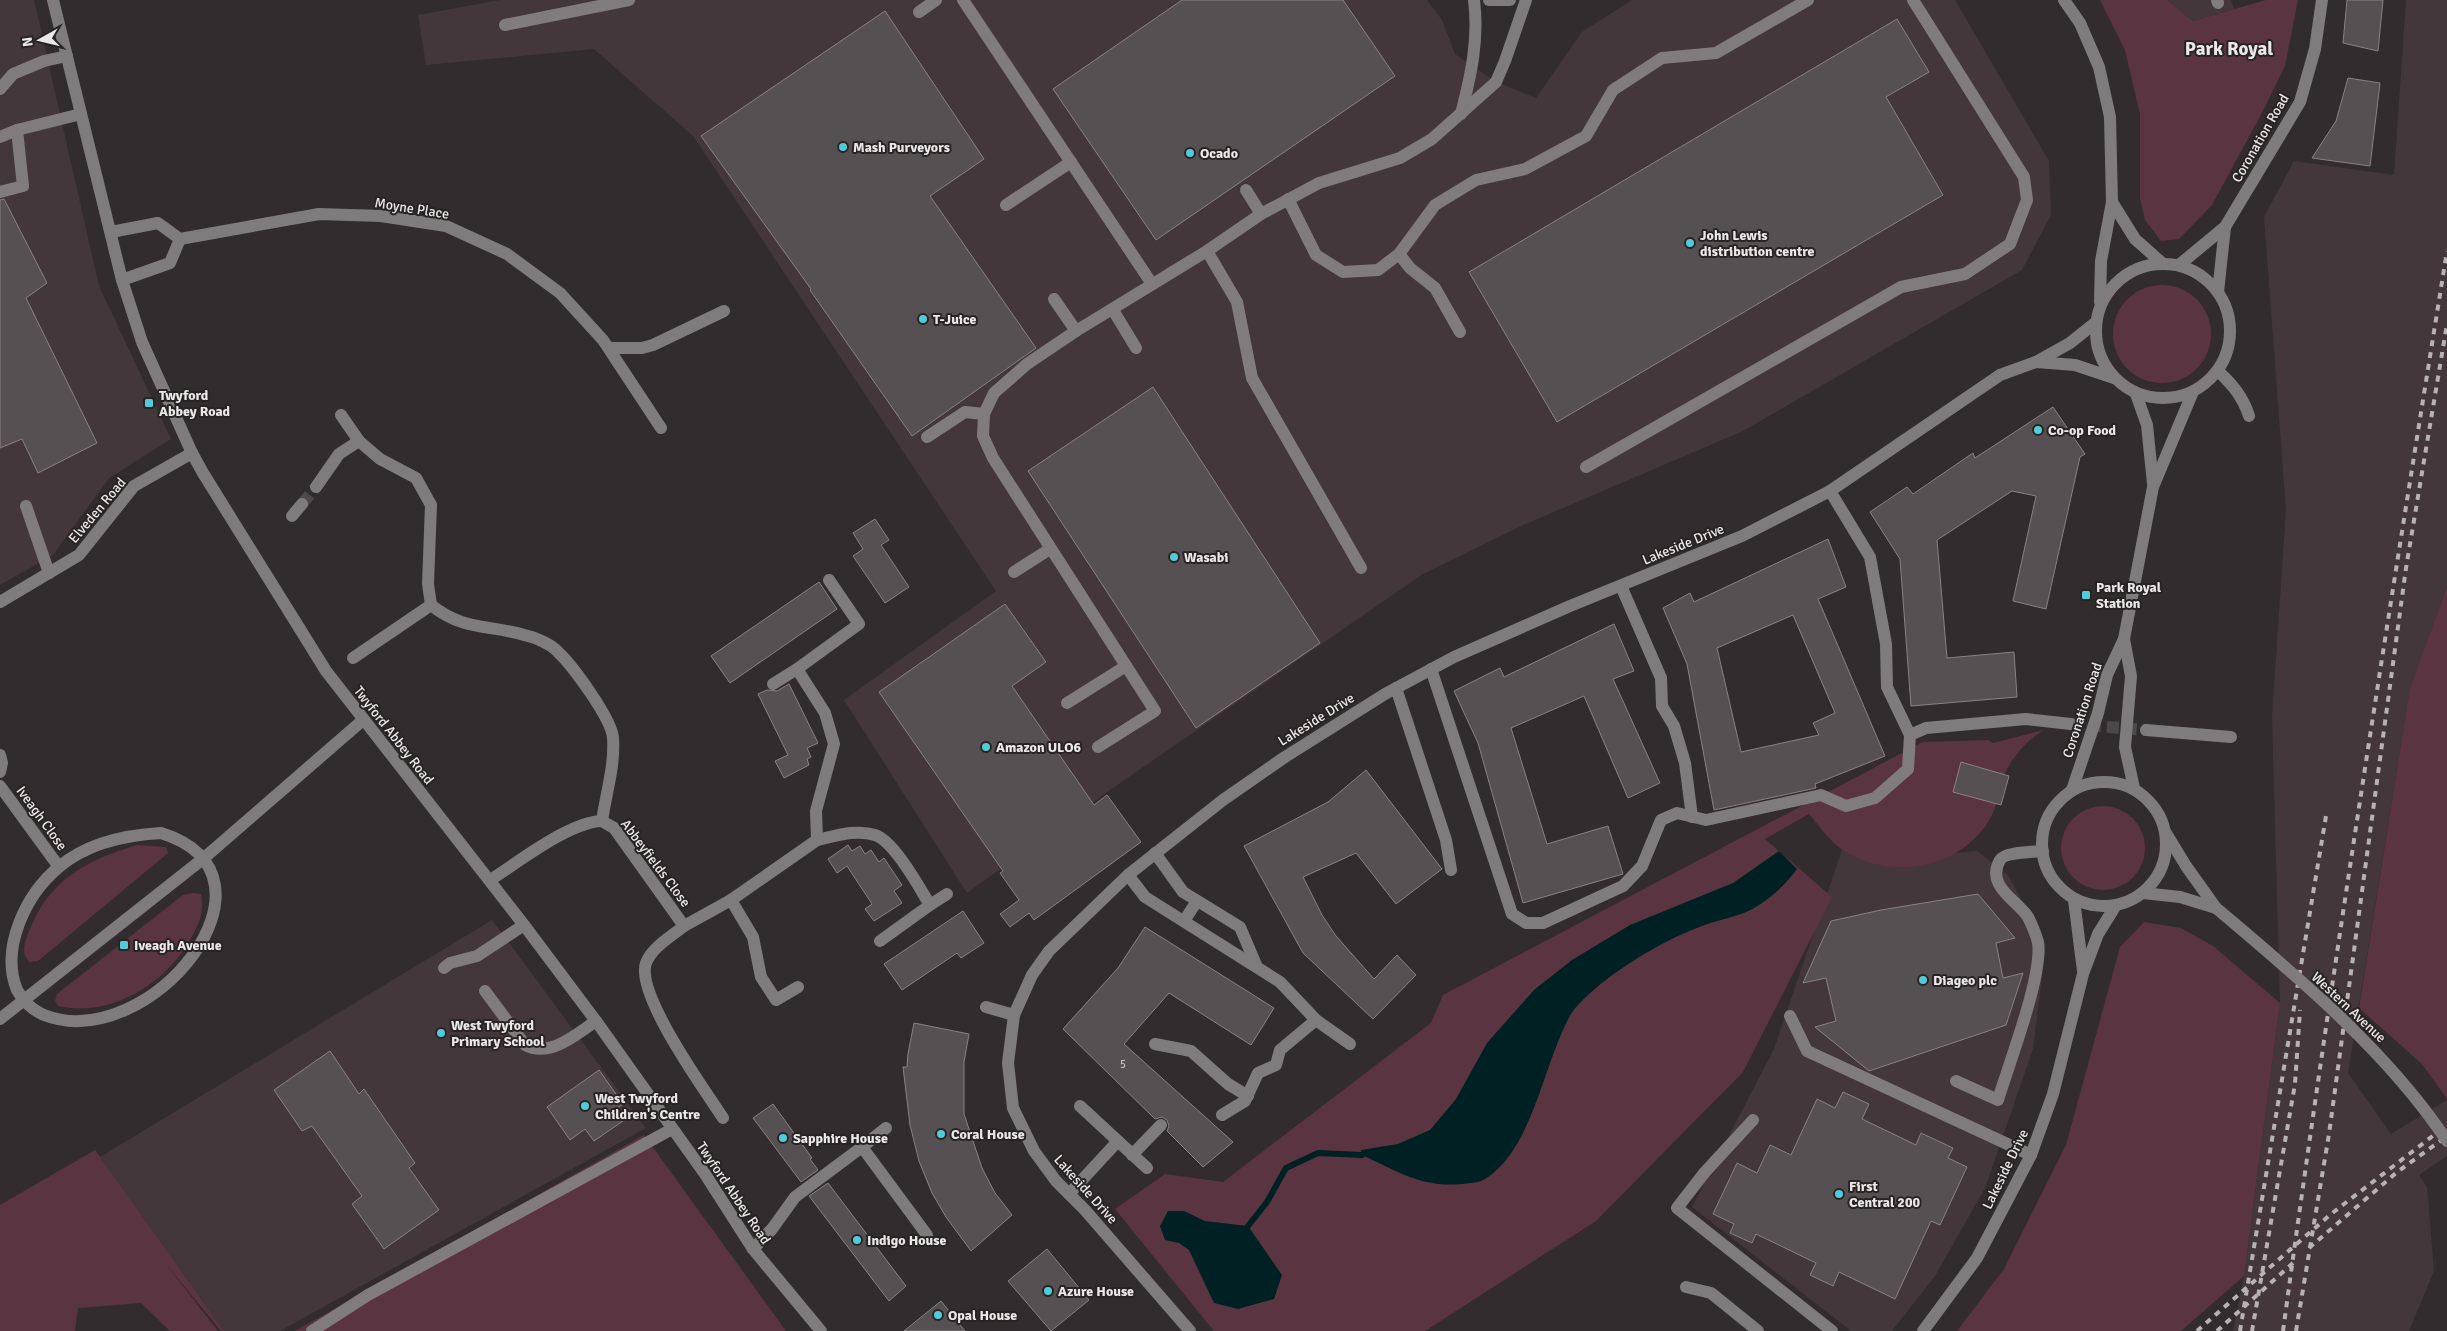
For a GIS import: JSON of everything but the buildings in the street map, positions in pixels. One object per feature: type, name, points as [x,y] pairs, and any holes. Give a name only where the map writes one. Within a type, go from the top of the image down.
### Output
[{"type":"street","name":"Twyford Abbey Road","points":[[53,0],[122,280],[142,342],[192,454],[326,671],[490,880],[596,1020],[705,1174],[753,1249],[821,1331]]},
{"type":"street","points":[[505,25],[629,0]]},
{"type":"street","points":[[918,12],[936,0]]},
{"type":"street","points":[[963,0],[1152,284]]},
{"type":"street","points":[[1461,114],[1474,56],[1477,24],[1474,0]]},
{"type":"street","points":[[1489,0],[1510,0]]},
{"type":"street","points":[[1098,747],[1155,711],[993,458],[983,436],[984,414],[994,393],[1027,364],[1076,331],[1207,251],[1261,214],[1327,180],[1400,158],[1432,139],[1496,82],[1526,0]]},
{"type":"street","points":[[1288,199],[1316,255],[1343,272],[1378,270],[1399,254],[1435,205],[1476,180],[1525,169],[1586,136],[1613,90],[1662,58],[1716,53],[1808,0]]},
{"type":"street","points":[[1586,467],[1902,287],[1965,274],[2010,244],[2027,200],[2024,177],[1913,0]]},
{"type":"street","points":[[2064,0],[2080,23],[2098,67],[2108,108],[2112,202],[2101,261],[2100,305],[2096,323],[2096,342],[2102,360],[2114,378],[2136,394],[2162,399],[2192,394],[2218,371],[2227,354],[2231,336],[2228,311],[2218,292],[2200,274],[2179,265],[2162,263],[2136,269],[2120,279],[2108,292],[2100,305]]},
{"type":"street","name":"Coronation Road","points":[[2179,265],[2225,227],[2300,102],[2315,49],[2322,0]]},
{"type":"street","points":[[0,89],[13,74],[44,61],[67,56]]},
{"type":"street","points":[[0,137],[18,130],[81,114]]},
{"type":"street","points":[[0,192],[23,186],[18,130]]},
{"type":"street","points":[[1006,205],[1071,162]]},
{"type":"street","points":[[1246,190],[1261,214]]},
{"type":"street","points":[[2112,202],[2135,239],[2162,263]]},
{"type":"street","name":"Moyne Place","points":[[180,239],[319,214],[381,216],[446,226],[507,254],[560,293],[609,348],[661,428]]},
{"type":"street","points":[[111,232],[158,223],[180,239],[170,263],[122,280]]},
{"type":"street","name":"Coronation Road","points":[[2218,292],[2225,227]]},
{"type":"street","points":[[1207,251],[1238,302],[1252,378],[1361,568]]},
{"type":"street","points":[[1399,254],[1410,268],[1435,288],[1460,332]]},
{"type":"street","points":[[1054,299],[1076,331]]},
{"type":"street","points":[[1113,310],[1136,348]]},
{"type":"street","points":[[609,348],[642,348],[653,345],[724,311]]},
{"type":"street","name":"Lakeside Drive","points":[[1190,1331],[1056,1181],[1034,1151],[1013,1108],[1008,1063],[1014,1015],[1032,975],[1049,951],[1128,875],[1223,800],[1285,757],[1396,688],[1431,669],[1570,606],[1742,536],[1830,491],[2000,375],[2036,362],[2070,343],[2096,323]]},
{"type":"street","name":"Lakeside Drive","points":[[2036,362],[2076,365],[2114,378]]},
{"type":"street","points":[[2218,371],[2234,385],[2244,402],[2249,416]]},
{"type":"street","name":"Coronation Road","points":[[2136,394],[2147,425],[2153,486]]},
{"type":"street","name":"Coronation Road","points":[[2072,790],[2098,713],[2107,674],[2124,639],[2153,486],[2192,394]]},
{"type":"street","points":[[927,437],[965,412],[984,414]]},
{"type":"street","points":[[341,415],[359,441],[380,459],[416,478],[431,505],[428,584],[432,604],[353,658]]},
{"type":"street","points":[[316,487],[339,454],[359,441]]},
{"type":"street","name":"Elveden Road","points":[[0,602],[80,555],[134,486],[192,454]]},
{"type":"street","points":[[1431,669],[1512,914],[1526,923],[1543,923],[1622,886],[1642,866],[1661,820],[1677,813],[1706,820],[1821,795],[1846,806],[1875,798],[1908,769],[1910,735],[1887,687],[1886,644],[1870,557],[1830,491]]},
{"type":"street","points":[[292,516],[302,504]]},
{"type":"street","points":[[26,506],[49,573]]},
{"type":"street","points":[[1014,572],[1050,549]]},
{"type":"street","points":[[773,684],[859,624],[829,580]]},
{"type":"street","points":[[1621,586],[1661,678],[1662,706],[1674,726],[1685,763],[1692,817]]},
{"type":"street","name":"Abbeyfields Close","points":[[432,604],[446,616],[464,624],[528,636],[558,651],[605,715],[613,735],[613,765],[602,821]]},
{"type":"street","name":"Coronation Road","points":[[2124,639],[2131,676],[2125,747],[2134,788]]},
{"type":"street","points":[[1067,703],[1126,666]]},
{"type":"street","points":[[797,669],[825,713],[834,744],[816,810],[817,840],[850,833],[876,835],[897,853],[930,905]]},
{"type":"street","points":[[1396,688],[1446,840],[1451,870]]},
{"type":"street","points":[[1910,735],[1926,728],[2026,719],[2064,723]]},
{"type":"street","points":[[0,1019],[24,1002],[204,858],[363,720]]},
{"type":"street","points":[[2146,730],[2230,737]]},
{"type":"street","points":[[0,755],[2,763],[0,772]]},
{"type":"street","points":[[2092,782],[2119,782],[2134,788],[2145,796],[2159,813],[2166,833],[2166,855],[2163,869],[2153,884],[2143,893],[2116,905],[2094,906],[2074,900],[2057,885],[2046,868],[2043,850],[2046,822],[2057,803],[2072,790],[2092,782]]},
{"type":"street","name":"Iveagh Close","points":[[0,786],[59,867]]},
{"type":"street","name":"Abbeyfields Close","points":[[490,880],[574,827],[591,821],[602,821],[614,828],[684,926]]},
{"type":"street","points":[[161,833],[179,839],[204,858],[214,876],[215,895],[212,917],[207,932],[188,964],[154,994],[135,1006],[115,1014],[73,1022],[37,1012],[24,1002],[14,985],[10,970],[9,952],[13,934],[22,911],[39,888],[59,867],[85,851],[113,839],[161,833]]},
{"type":"street","name":"Western Avenue","points":[[2166,833],[2186,866],[2216,908],[2273,956],[2376,1052],[2410,1090],[2447,1142]]},
{"type":"street","name":"Abbeyfields Close","points":[[723,1118],[669,1035],[648,985],[646,964],[657,947],[684,926],[731,900],[817,840]]},
{"type":"street","points":[[1956,1081],[1998,1100],[2036,972],[2038,942],[2028,917],[2002,891],[1996,874],[2000,860],[2005,856],[2043,850]]},
{"type":"street","points":[[1155,854],[1183,892],[1240,928],[1257,967]]},
{"type":"street","points":[[1128,875],[1145,896],[1280,982],[1316,1020],[1350,1044]]},
{"type":"street","name":"Western Avenue","points":[[2143,893],[2180,897],[2216,908]]},
{"type":"street","points":[[880,941],[946,894]]},
{"type":"street","points":[[731,900],[753,937],[761,977],[776,1000],[798,987]]},
{"type":"street","points":[[1184,922],[1197,900]]},
{"type":"street","name":"Lakeside Drive","points":[[2074,900],[2083,974]]},
{"type":"street","name":"Lakeside Drive","points":[[1923,1331],[1977,1258],[2031,1156],[2053,1094],[2083,974],[2098,934],[2116,905]]},
{"type":"street","points":[[444,968],[450,963],[477,956],[524,925]]},
{"type":"street","points":[[485,991],[525,1045],[534,1050],[550,1049],[596,1020]]},
{"type":"street","points":[[986,1007],[1014,1015]]},
{"type":"street","points":[[1790,1016],[1807,1050],[2031,1156]]},
{"type":"street","points":[[1222,1115],[1246,1101],[1258,1073],[1276,1065],[1280,1050],[1316,1020]]},
{"type":"street","points":[[1155,1044],[1191,1052],[1228,1084],[1248,1096]]},
{"type":"street","points":[[1080,1106],[1147,1168]]},
{"type":"street","points":[[1753,1120],[1705,1172],[1677,1208],[1832,1331]]},
{"type":"street","points":[[1132,1155],[1161,1125]]},
{"type":"street","points":[[753,1249],[772,1228],[795,1197],[886,1128]]},
{"type":"street","points":[[312,1331],[368,1295],[672,1129]]},
{"type":"street","points":[[1069,1194],[1118,1142]]},
{"type":"street","points":[[862,1148],[927,1235]]},
{"type":"street","points":[[1686,1287],[1711,1293],[1758,1331]]},
{"type":"shaded area","points":[[0,0],[34,0],[99,286],[171,439],[109,478],[53,555],[0,585]]},
{"type":"shaded area","points":[[500,0],[1427,0],[1442,20],[1455,54],[1496,82],[1536,98],[1582,32],[1632,0],[1955,0],[2049,161],[2051,215],[2022,270],[1743,431],[1521,526],[1423,574],[1110,790],[967,893],[844,700],[996,591],[693,136],[594,49],[426,65],[418,15]]},
{"type":"shaded area","points":[[2100,0],[2167,0],[2193,21],[2266,0],[2298,0],[2285,66],[2264,109],[2212,205],[2179,239],[2161,241],[2145,220],[2140,198],[2140,114],[2125,50]]},
{"type":"shaded area","points":[[2167,0],[2231,0],[2234,9],[2193,21]]},
{"type":"shaded area","points":[[2406,0],[2447,0],[2447,587],[2410,689],[2348,1073],[2391,1134],[2447,1100],[2447,1156],[2419,1175],[2427,1187],[2434,1271],[2409,1331],[2233,1331],[2244,1276],[2280,1003],[2272,716],[2286,510],[2264,217],[2294,161],[2394,175]]},
{"type":"shaded area","points":[[2162,285],[2181,289],[2196,300],[2207,315],[2211,334],[2207,353],[2196,368],[2181,379],[2162,383],[2143,379],[2128,368],[2117,353],[2113,334],[2117,315],[2128,300],[2143,289]]},
{"type":"shaded area","points":[[2447,587],[2447,1099],[2422,1064],[2359,1008],[2410,688]]},
{"type":"shaded area","points":[[2044,730],[2026,744],[2011,762],[2004,776],[1996,806],[1988,822],[1974,839],[1957,852],[1937,861],[1916,866],[1894,867],[1873,863],[1852,855],[1834,843],[1809,814],[1765,839],[1832,897],[1743,1072],[1596,1221],[1425,1331],[1214,1331],[1115,1209],[1165,1174],[1223,1182],[1431,1023],[1443,995],[1923,742],[1988,740],[1993,743]]},
{"type":"shaded area","points":[[2103,806],[2119,809],[2133,818],[2142,832],[2145,848],[2142,864],[2133,878],[2119,887],[2103,890],[2087,887],[2073,878],[2064,864],[2061,848],[2064,832],[2073,818],[2087,809]]},
{"type":"shaded area","points":[[137,845],[166,847],[168,853],[38,961],[30,962],[24,952],[27,938],[36,915],[58,886],[70,875],[85,866],[118,851]]},
{"type":"shaded area","points":[[1843,847],[1888,860],[1977,851],[2008,875],[2046,945],[2033,1049],[1985,1188],[1935,1276],[1892,1331],[1851,1331],[1692,1207],[1774,1049]]},
{"type":"shaded area","points":[[201,894],[202,911],[191,938],[167,970],[152,983],[135,994],[117,1002],[98,1007],[58,1006],[55,1001],[57,994],[183,895]]},
{"type":"shaded area","name":"West Twyford Primary School","points":[[492,920],[646,1128],[280,1331],[224,1331],[100,1157]]},
{"type":"shaded area","points":[[2144,922],[2181,928],[2213,946],[2280,1003],[2244,1276],[2181,1331],[1957,1331],[2004,1269],[2066,1145],[2120,947]]},
{"type":"shaded area","points":[[644,1135],[786,1331],[295,1331]]},
{"type":"shaded area","points":[[95,1150],[224,1331],[221,1331],[165,1263],[218,1331],[170,1331],[141,1303],[78,1308],[75,1331],[0,1331],[0,1205]]},
{"type":"water","points":[[1779,851],[1797,869],[1764,902],[1747,912],[1686,932],[1653,949],[1604,981],[1578,1005],[1564,1027],[1520,1139],[1509,1156],[1496,1170],[1481,1181],[1448,1185],[1422,1181],[1362,1155],[1361,1150],[1398,1144],[1430,1130],[1456,1099],[1487,1043],[1534,990],[1572,960],[1630,925],[1733,883]]},
{"type":"water","points":[[1168,1211],[1184,1211],[1205,1221],[1248,1226],[1282,1275],[1274,1299],[1238,1309],[1214,1303],[1189,1250],[1179,1243],[1165,1240],[1160,1226]]},
{"type":"waterway","points":[[1248,1226],[1267,1202],[1286,1168],[1318,1153],[1362,1155]]},
{"type":"tunnel","points":[[302,504],[316,487]]},
{"type":"tunnel","points":[[2071,724],[2146,730]]},
{"type":"railway","points":[[2283,1331],[2321,1060],[2447,251]]},
{"type":"railway","points":[[2296,1331],[2329,1134],[2406,568],[2447,324]]},
{"type":"railway","points":[[2240,1331],[2326,816]]},
{"type":"railway","points":[[2252,1331],[2295,1084],[2300,1010]]},
{"type":"railway","points":[[2197,1331],[2331,1214],[2447,1125]]},
{"type":"railway","points":[[2309,1248],[2396,1173],[2447,1136]]},
{"type":"railway","points":[[2217,1331],[2294,1262]]},
{"type":"place","name":"Mash Purveyors","points":[[843,147]]},
{"type":"place","name":"Ocado","points":[[1190,153]]},
{"type":"place","name":"John Lewis distribution centre","points":[[1690,243]]},
{"type":"place","name":"T-Juice","points":[[923,319]]},
{"type":"place","name":"Twyford Abbey Road","points":[[149,403]]},
{"type":"place","name":"Co-op Food","points":[[2038,430]]},
{"type":"place","name":"Wasabi","points":[[1174,557]]},
{"type":"place","name":"Park Royal Station","points":[[2086,595]]},
{"type":"place","name":"Amazon ULO6","points":[[986,747]]},
{"type":"place","name":"Iveagh Avenue","points":[[124,945]]},
{"type":"place","name":"Diageo plc","points":[[1923,980]]},
{"type":"place","name":"West Twyford Primary School","points":[[441,1033]]},
{"type":"place","name":"West Twyford Children's Centre","points":[[585,1106]]},
{"type":"place","name":"Coral House","points":[[941,1134]]},
{"type":"place","name":"Sapphire House","points":[[783,1138]]},
{"type":"place","name":"First Central 200","points":[[1839,1194]]},
{"type":"place","name":"Indigo House","points":[[857,1240]]},
{"type":"place","name":"Azure House","points":[[1048,1291]]},
{"type":"place","name":"Opal House","points":[[938,1315]]},
{"type":"district","name":"Park Royal","points":[[2229,48]]}]
